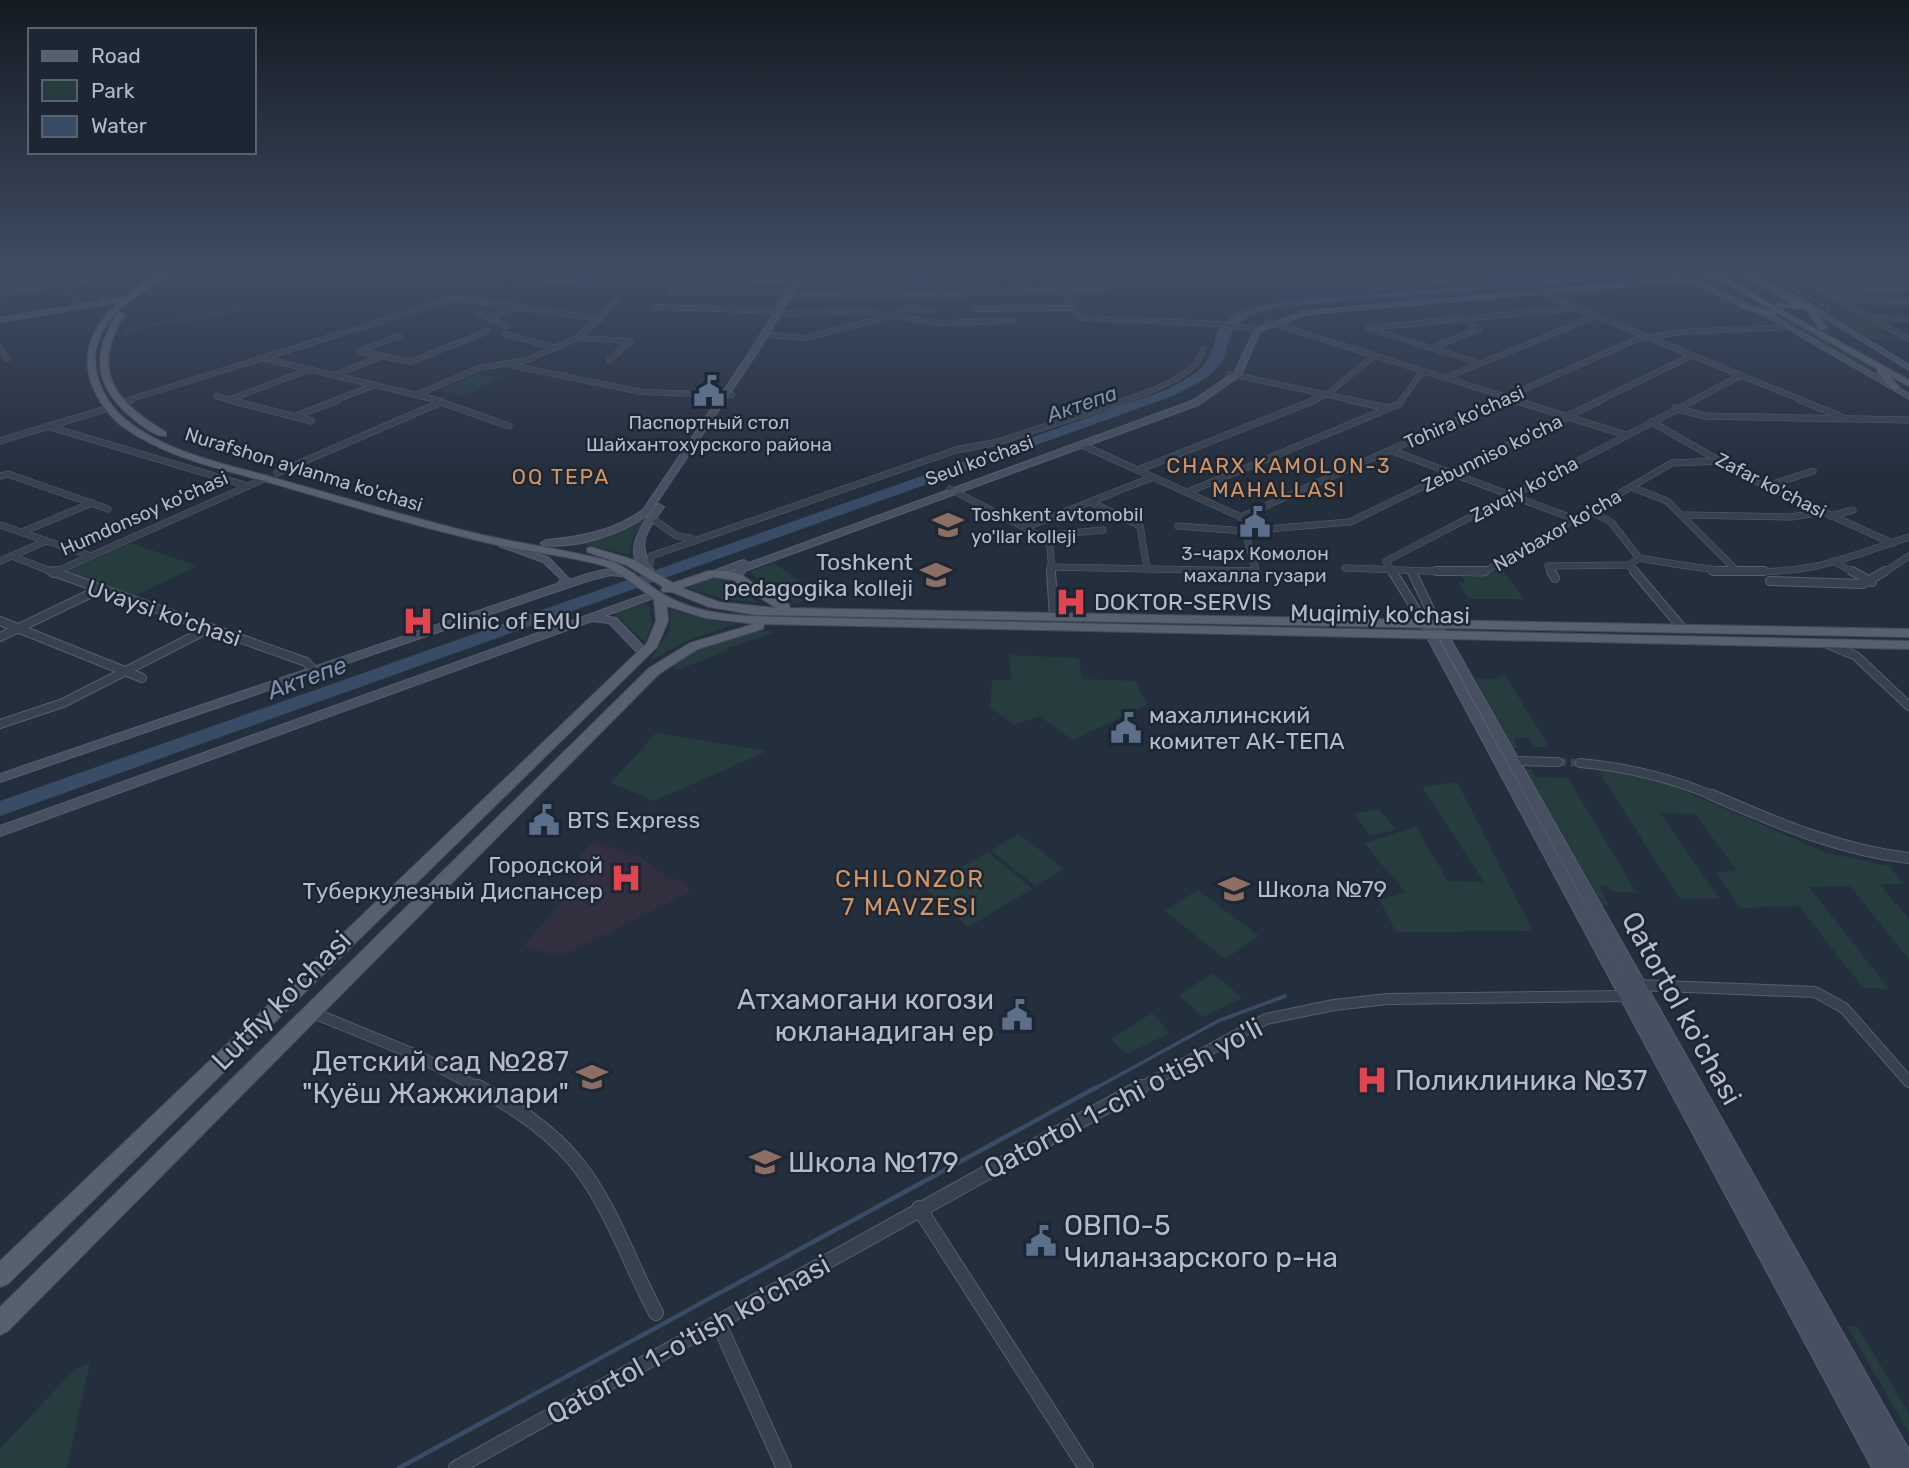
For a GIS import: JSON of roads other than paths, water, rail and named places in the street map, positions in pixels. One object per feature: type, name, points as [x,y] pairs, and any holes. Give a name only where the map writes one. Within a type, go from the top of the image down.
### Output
[{"type":"main road","name":"Nurafshon aylanma ko'chasi","points":[[95,338],[91,349],[92,371],[109,408],[136,430],[192,456],[499,543],[602,562],[634,576],[655,593]]},
{"type":"main road","points":[[92,371],[104,369],[103,349],[107,338]]},
{"type":"main road","points":[[649,570],[640,559],[637,547],[652,518],[766,338]]},
{"type":"main road","points":[[546,542],[604,533],[643,515],[770,338]]},
{"type":"main road","name":"Seul ko'chasi","points":[[655,593],[668,585],[711,574],[1195,403],[1233,375],[1248,338]]},
{"type":"main road","points":[[1808,338],[1909,397]]},
{"type":"main road","points":[[1831,338],[1909,383]]},
{"type":"main road","points":[[1841,338],[1909,372]]},
{"type":"main road","points":[[1856,338],[1909,372]]},
{"type":"main road","points":[[1872,360],[1896,388]]},
{"type":"main road","name":"Nurafshon aylanma ko'chasi","points":[[104,369],[120,403],[149,426],[203,451],[496,534],[610,554],[649,570],[668,585]]},
{"type":"main road","name":"Seul ko'chasi","points":[[952,490],[1190,402],[1233,375]]},
{"type":"main road","points":[[136,430],[149,426]]},
{"type":"main road","points":[[192,456],[203,451]]},
{"type":"main road","name":"Humdonsoy ko'chasi","points":[[266,478],[277,473]]},
{"type":"main road","points":[[736,578],[741,569],[952,490]]},
{"type":"main road","points":[[351,502],[362,497]]},
{"type":"main road","points":[[389,514],[400,508]]},
{"type":"main road","points":[[499,543],[542,558],[563,582]]},
{"type":"main road","points":[[0,778],[314,671],[563,582],[611,572],[634,576]]},
{"type":"main road","points":[[711,574],[724,573],[736,578],[770,603],[810,612]]},
{"type":"main road","name":"Muqimiy ko'chasi","points":[[668,585],[700,600],[727,607],[810,612],[1054,617],[1069,622]]},
{"type":"main road","points":[[0,831],[655,593]]},
{"type":"main road","name":"Muqimiy ko'chasi","points":[[655,593],[720,616],[785,621],[1069,622],[1434,630],[1602,639],[1811,643],[1856,650],[1909,645]]},
{"type":"main road","name":"Lutfiy ko'chasi","points":[[2,1272],[644,653],[660,631],[663,616],[655,593]]},
{"type":"main road","points":[[586,619],[612,621],[644,653]]},
{"type":"main road","name":"Lutfiy ko'chasi","points":[[0,1323],[665,662],[711,639],[785,621]]},
{"type":"main road","points":[[1593,627],[1593,633],[1602,639]]},
{"type":"main road","name":"Muqimiy ko'chasi","points":[[1434,630],[1593,627],[1909,633]]},
{"type":"main road","name":"Qatortol ko'chasi","points":[[1434,630],[1632,991],[1884,1468]]},
{"type":"main road","points":[[1798,631],[1811,639],[1811,643]]},
{"type":"main road","points":[[362,926],[361,933],[366,939],[388,935]]},
{"type":"main road","points":[[292,994],[317,987],[322,992],[317,1007]]},
{"type":"main road","name":"Qatortol ko'chasi","points":[[1632,991],[1821,1314],[1907,1468]]},
{"type":"main road","points":[[1800,1313],[1821,1314]]},
{"type":"street","points":[[120,403],[330,338]]},
{"type":"street","points":[[395,338],[359,351],[410,362],[472,338]]},
{"type":"street","points":[[518,338],[556,348]]},
{"type":"street","points":[[416,395],[479,368],[510,363],[577,338],[631,341],[609,360]]},
{"type":"street","points":[[1316,338],[1626,435]]},
{"type":"street","points":[[1398,338],[1479,363]]},
{"type":"street","points":[[1431,348],[1456,338]]},
{"type":"street","points":[[1445,378],[1543,338]]},
{"type":"street","name":"Tohira ko'chasi","points":[[1241,517],[1645,338]]},
{"type":"street","points":[[1649,338],[1840,416]]},
{"type":"street","points":[[0,347],[8,359]]},
{"type":"street","points":[[649,570],[648,562],[651,556],[696,538],[956,450],[998,442],[1153,391],[1194,366],[1202,358],[1203,349]]},
{"type":"street","name":"Zebunniso ko'cha","points":[[1178,526],[1245,531],[1311,523],[1350,522],[1693,355]]},
{"type":"street","points":[[1138,470],[1326,395],[1374,356]]},
{"type":"street","points":[[336,374],[381,357]]},
{"type":"street","points":[[262,359],[336,374],[416,395],[499,419],[509,426]]},
{"type":"street","points":[[510,363],[530,371],[642,391],[729,395]]},
{"type":"street","points":[[231,399],[310,369]]},
{"type":"street","points":[[1188,492],[1399,404],[1426,372]]},
{"type":"street","points":[[1233,375],[1388,408]]},
{"type":"street","name":"Zavqiy ko'cha","points":[[1395,571],[1386,561],[1740,376]]},
{"type":"street","points":[[296,416],[375,385]]},
{"type":"street","points":[[216,396],[311,421]]},
{"type":"street","name":"Humdonsoy ko'chasi","points":[[277,473],[441,402]]},
{"type":"street","points":[[0,441],[109,408]]},
{"type":"street","points":[[1675,408],[1705,416],[1840,416],[1909,421]]},
{"type":"street","name":"Zafar ko'chasi","points":[[1652,422],[1767,486],[1892,543]]},
{"type":"street","points":[[47,426],[247,486]]},
{"type":"street","points":[[1050,567],[1256,571],[1241,517],[1082,445]]},
{"type":"street","points":[[1390,450],[1577,520]]},
{"type":"street","name":"Navbaxor ko'cha","points":[[1345,568],[1482,573],[1592,512],[1672,463],[1721,461]]},
{"type":"street","points":[[1767,486],[1813,471]]},
{"type":"street","points":[[0,476],[8,474],[108,509]]},
{"type":"street","points":[[1024,528],[1153,477]]},
{"type":"street","name":"Humdonsoy ko'chasi","points":[[53,573],[266,478]]},
{"type":"street","points":[[1631,487],[1662,498],[1684,515],[1690,525],[1737,571]]},
{"type":"street","points":[[952,490],[1041,536],[1050,545],[1054,617]]},
{"type":"street","points":[[1091,502],[1140,526],[1147,569]]},
{"type":"street","points":[[22,532],[92,503]]},
{"type":"street","points":[[1831,516],[1853,510]]},
{"type":"street","points":[[1592,512],[1611,522],[1639,558],[1710,572],[1786,571],[1833,561],[1909,537]]},
{"type":"street","points":[[1684,515],[1791,517],[1822,512]]},
{"type":"street","points":[[652,518],[679,537],[696,538]]},
{"type":"street","name":"Uvaysi ko'chasi","points":[[1,526],[91,556]]},
{"type":"street","points":[[1041,536],[1080,535],[1103,530]]},
{"type":"street","points":[[0,561],[46,541]]},
{"type":"street","name":"Uvaysi ko'chasi","points":[[12,556],[98,590],[306,662],[314,671]]},
{"type":"street","points":[[1770,581],[1872,583],[1897,561],[1909,556]]},
{"type":"street","points":[[1555,578],[1548,566],[1629,565],[1639,558]]},
{"type":"street","points":[[1833,561],[1872,583]]},
{"type":"street","points":[[1629,565],[1683,629]]},
{"type":"street","name":"Qatortol ko'chasi","points":[[1395,571],[1434,630]]},
{"type":"street","name":"Qatortol ko'chasi","points":[[1412,572],[1434,630]]},
{"type":"street","points":[[0,637],[98,590]]},
{"type":"street","points":[[0,621],[142,678]]},
{"type":"street","points":[[0,724],[63,703],[208,629]]},
{"type":"street","points":[[1856,650],[1909,706]]},
{"type":"street","points":[[1506,761],[1558,762]]},
{"type":"street","points":[[1580,762],[1628,765],[1666,777],[1816,839],[1876,855],[1909,859]]},
{"type":"street","name":"Qatortol 1-chi o'tish yo'li","points":[[919,1208],[1266,1019],[1334,1004],[1388,999],[1632,991],[1815,992],[1844,1008],[1909,1082]]},
{"type":"street","points":[[317,1007],[497,1099],[552,1139],[586,1175],[656,1313]]},
{"type":"street","points":[[919,1208],[1087,1468]]},
{"type":"street","name":"Qatortol 1-o'tish ko'chasi","points":[[456,1468],[919,1208]]},
{"type":"street","points":[[718,1322],[784,1468]]},
{"type":"water","name":"Актепа","points":[[1215,338],[1229,338],[1224,358],[1213,373],[1173,396],[0,816],[0,801],[1163,391],[1190,377],[1202,367],[1210,355]]},
{"type":"waterway","points":[[1094,1089],[1218,1021],[1285,996]]},
{"type":"waterway","points":[[399,1468],[1097,1087]]},
{"type":"tunnel","points":[[1558,762],[1580,763]]},
{"type":"place","name":"Паспортный стол Шайхантохурского района","points":[[709,391]]},
{"type":"place","name":"3-чарх Комолон махалла гузари","points":[[1255,522]]},
{"type":"place","name":"Toshkent avtomobil yo'llar kolleji","points":[[948,525]]},
{"type":"place","name":"Toshkent pedagogika kolleji","points":[[936,575]]},
{"type":"place","name":"DOKTOR-SERVIS","points":[[1071,602]]},
{"type":"place","name":"Clinic of EMU","points":[[418,621]]},
{"type":"place","name":"махаллинский комитет АК-ТЕПА","points":[[1126,728]]},
{"type":"place","name":"BTS Express","points":[[544,820]]},
{"type":"place","name":"Городской Туберкулезный Диспансер","points":[[626,878]]},
{"type":"place","name":"Школа №79","points":[[1234,889]]},
{"type":"place","name":"Атхамогани когози юкланадиган ер","points":[[1017,1015]]},
{"type":"place","name":"Детский сад №287 \"Куёш Жажжилари\"","points":[[592,1077]]},
{"type":"place","name":"Поликлиника №37","points":[[1372,1080]]},
{"type":"place","name":"Школа №179","points":[[765,1162]]},
{"type":"place","name":"ОВПО-5 Чиланзарского р-на","points":[[1041,1241]]},
{"type":"district","name":"OQ TEPA","points":[[561,477]]},
{"type":"district","name":"CHARX KAMOLON-3 MAHALLASI","points":[[1279,478]]},
{"type":"district","name":"CHILONZOR 7 MAVZESI","points":[[910,893]]},
{"type":"water label","name":"Актепе","points":[[307,678]]}]
